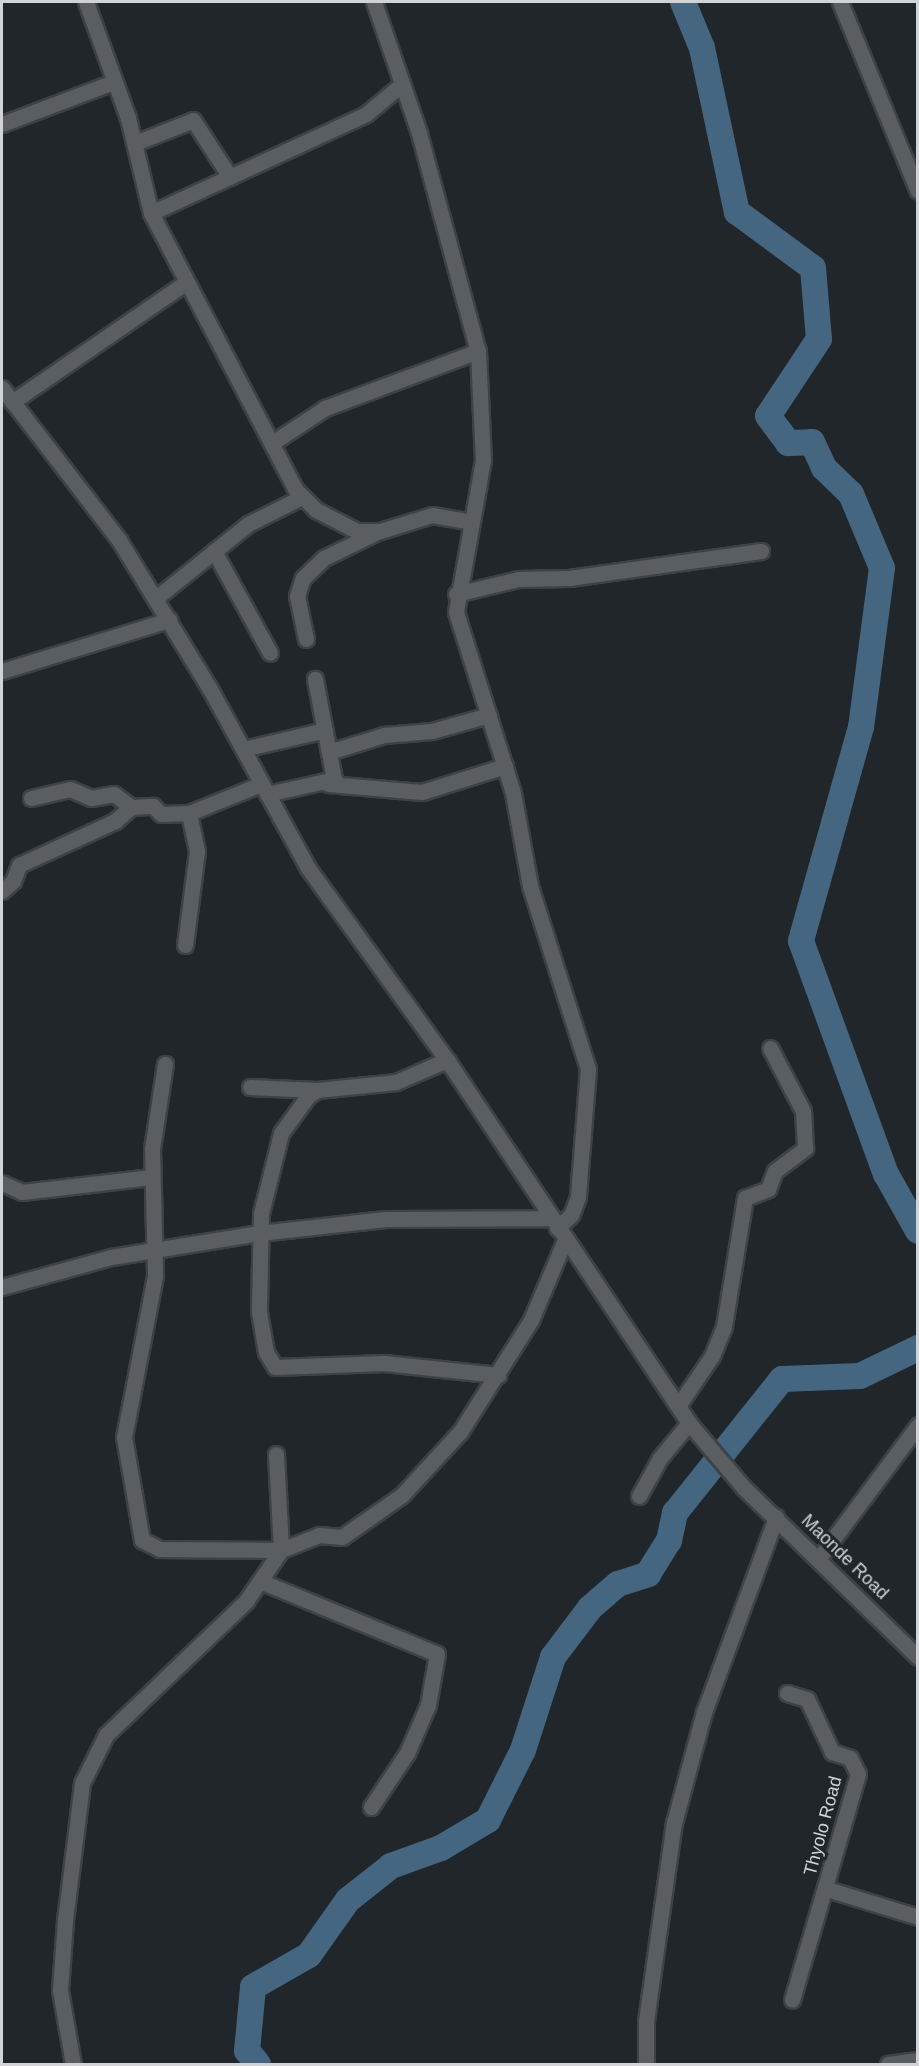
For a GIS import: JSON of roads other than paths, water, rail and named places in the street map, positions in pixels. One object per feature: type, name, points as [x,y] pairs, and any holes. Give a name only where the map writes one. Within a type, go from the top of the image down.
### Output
[{"type":"street","points":[[86,2],[135,143],[151,213],[185,283],[302,497],[343,525],[380,531]]},
{"type":"street","points":[[165,1064],[151,1177],[156,1249],[124,1437],[142,1540],[160,1549],[281,1550],[319,1535],[342,1538],[382,1511],[460,1432],[531,1320],[558,1229],[571,1215],[578,1197],[588,1069],[530,886],[505,766],[456,612],[456,594],[471,522],[484,433],[478,351],[465,291],[374,2]]},
{"type":"street","points":[[840,2],[918,191]]},
{"type":"street","points":[[2,124],[113,82]]},
{"type":"street","points":[[151,213],[366,114],[401,86]]},
{"type":"street","points":[[135,143],[193,120],[230,177]]},
{"type":"street","points":[[12,402],[185,283]]},
{"type":"street","points":[[272,443],[325,408],[478,351]]},
{"type":"street","name":"Maonde Road","points":[[2,388],[92,501],[169,620],[308,868],[447,1060],[689,1423],[705,1445],[743,1487],[819,1558],[918,1657]]},
{"type":"street","points":[[156,598],[248,524],[302,497]]},
{"type":"street","points":[[306,639],[297,596],[303,578],[324,558],[380,531],[432,515],[471,522]]},
{"type":"street","points":[[214,551],[270,653]]},
{"type":"street","points":[[456,594],[518,579],[569,578],[761,551]]},
{"type":"street","points":[[2,671],[169,620]]},
{"type":"street","points":[[315,680],[334,776],[328,784]]},
{"type":"street","points":[[329,752],[384,735],[432,730],[489,715]]},
{"type":"street","points":[[243,749],[325,730]]},
{"type":"street","points":[[31,798],[70,789],[92,798],[114,794],[131,807],[189,813],[264,789],[328,784],[422,792],[505,766]]},
{"type":"street","points":[[2,891],[13,881],[8,869],[43,849],[115,821],[131,807]]},
{"type":"street","points":[[185,945],[197,851],[189,813]]},
{"type":"street","points":[[678,1406],[712,1356],[724,1326],[745,1198],[766,1191],[775,1171],[805,1148],[804,1111],[770,1048]]},
{"type":"street","points":[[250,1087],[317,1090],[396,1082],[447,1060]]},
{"type":"street","points":[[317,1090],[281,1132],[259,1233],[259,1312],[266,1352],[276,1367],[394,1363],[498,1375]]},
{"type":"street","points":[[2,1183],[22,1192],[151,1177]]},
{"type":"street","points":[[2,1287],[156,1249],[259,1233],[385,1219],[558,1229]]},
{"type":"street","points":[[639,1496],[660,1458],[689,1423]]},
{"type":"street","points":[[819,1558],[918,1425]]},
{"type":"street","points":[[73,2064],[60,1970],[82,1783],[106,1735],[260,1581],[281,1550],[276,1454]]},
{"type":"street","points":[[646,2064],[646,2021],[674,1823],[704,1712],[776,1517]]},
{"type":"street","points":[[260,1581],[437,1654],[428,1706],[406,1753],[371,1807]]},
{"type":"street","name":"Thyolo Road","points":[[787,1693],[807,1699],[832,1752],[849,1758],[858,1774],[827,1889],[792,2000]]},
{"type":"street","points":[[827,1889],[918,1917]]},
{"type":"street","points":[[888,2064],[918,2060]]},
{"type":"waterway","points":[[683,2],[702,48],[737,212],[813,268],[819,339],[768,416],[788,443],[812,442],[824,468],[851,494],[882,568],[861,727],[801,941],[886,1174],[918,1231]]},
{"type":"waterway","points":[[258,2064],[247,2051],[253,1987],[309,1955],[348,1900],[391,1866],[441,1848],[488,1820],[523,1750],[553,1657],[590,1608],[618,1584],[648,1574],[669,1541],[675,1513],[782,1379],[860,1376],[918,1348]]}]
